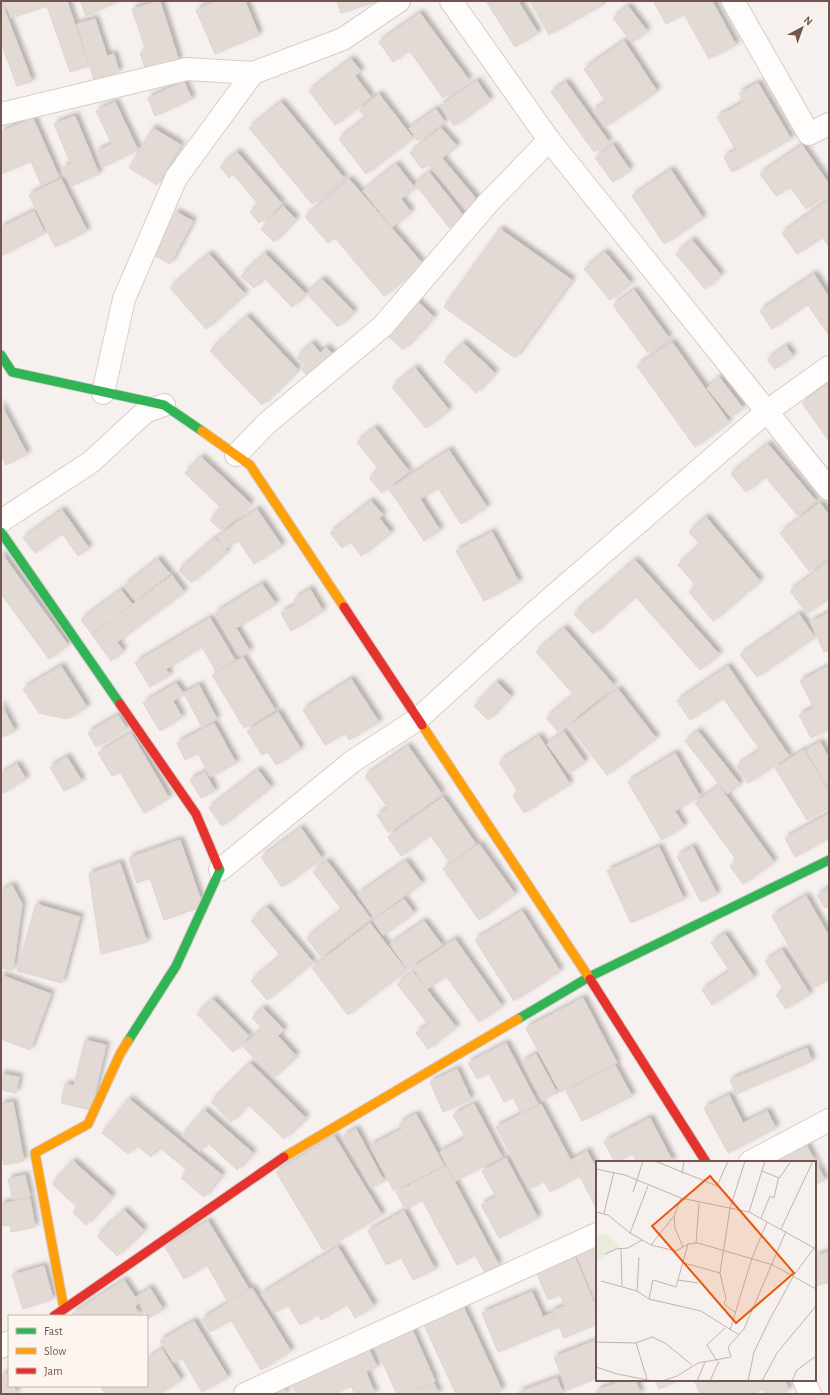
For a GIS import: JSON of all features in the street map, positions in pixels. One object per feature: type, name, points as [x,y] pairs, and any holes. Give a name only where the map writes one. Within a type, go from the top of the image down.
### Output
[{"type":"street","points":[[1,114],[188,69],[253,73],[343,39],[399,1]]},
{"type":"street","points":[[450,1],[549,140],[829,489]]},
{"type":"street","points":[[733,1],[809,134],[829,124]]},
{"type":"street","points":[[103,393],[124,299],[176,178],[253,73]]},
{"type":"street","points":[[236,455],[266,424],[383,326],[488,203],[549,140]]},
{"type":"street","points":[[1,355],[12,372],[103,393],[164,405],[250,465],[589,977],[705,1161]]},
{"type":"street","points":[[64,1309],[35,1153],[88,1124],[120,1054],[176,966],[220,870],[352,761],[418,719],[534,612],[766,412],[829,367]]},
{"type":"street","points":[[1,521],[91,462],[145,412],[164,405]]},
{"type":"street","points":[[1,532],[196,814],[220,870]]},
{"type":"street","points":[[55,1315],[269,1166],[589,977],[829,860]]},
{"type":"street","points":[[752,1161],[829,1120]]},
{"type":"street","points":[[245,1394],[596,1234]]},
{"type":"street","points":[[804,1381],[810,1394]]},
{"type":"building","points":[[1,1],[32,81],[17,86],[1,43]]},
{"type":"building","points":[[4,1],[67,1],[89,66],[70,72],[47,6],[11,18]]},
{"type":"building","points":[[80,1],[119,1],[86,16]]},
{"type":"building","points":[[160,1],[179,61],[146,71],[140,53],[146,51],[132,9]]},
{"type":"building","points":[[216,1],[245,1],[259,35],[215,54],[196,10]]},
{"type":"building","points":[[337,1],[379,1],[341,13]]},
{"type":"building","points":[[486,1],[518,1],[538,33],[515,47]]},
{"type":"building","points":[[530,1],[600,1],[602,5],[549,35]]},
{"type":"building","points":[[712,1],[736,45],[709,59],[684,14],[666,24],[654,2]]},
{"type":"building","points":[[628,6],[647,31],[632,43],[613,18]]},
{"type":"building","points":[[420,13],[469,80],[443,98],[409,50],[393,62],[379,42]]},
{"type":"building","points":[[95,19],[107,56],[114,54],[119,72],[94,80],[77,24]]},
{"type":"building","points":[[624,41],[657,91],[605,127],[593,111],[606,102],[584,69]]},
{"type":"building","points":[[351,59],[361,71],[355,76],[371,97],[335,125],[309,91]]},
{"type":"building","points":[[477,81],[490,100],[454,126],[440,106]]},
{"type":"building","points":[[184,82],[192,99],[155,116],[148,98]]},
{"type":"building","points":[[566,82],[609,142],[594,152],[551,92]]},
{"type":"building","points":[[758,83],[791,139],[732,172],[724,157],[736,150],[717,117],[744,102],[739,93]]},
{"type":"building","points":[[379,94],[413,138],[366,174],[339,139],[366,118],[359,110]]},
{"type":"building","points":[[115,102],[138,150],[103,167],[96,152],[112,144],[96,111]]},
{"type":"building","points":[[281,102],[344,178],[312,204],[249,128]]},
{"type":"building","points":[[436,109],[445,122],[418,141],[409,128]]},
{"type":"building","points":[[75,116],[99,174],[71,186],[63,167],[71,164],[54,124]]},
{"type":"building","points":[[33,118],[59,177],[41,185],[31,161],[1,174],[1,132]]},
{"type":"building","points":[[153,128],[181,145],[157,185],[129,168]]},
{"type":"building","points":[[441,128],[457,146],[442,158],[478,201],[467,211],[428,164],[422,169],[410,153]]},
{"type":"building","points":[[613,145],[630,170],[613,182],[595,158]]},
{"type":"building","points":[[802,145],[829,184],[829,193],[806,209],[790,187],[776,196],[760,174]]},
{"type":"building","points":[[237,152],[282,204],[259,223],[250,212],[259,205],[233,174],[229,178],[220,167]]},
{"type":"building","points":[[396,164],[415,188],[401,199],[411,212],[392,227],[363,191]]},
{"type":"building","points":[[671,170],[703,218],[664,244],[632,196]]},
{"type":"building","points":[[429,172],[467,220],[453,232],[415,184]]},
{"type":"building","points":[[61,179],[87,231],[55,247],[29,195]]},
{"type":"building","points":[[349,179],[422,263],[384,296],[334,237],[328,243],[305,217]]},
{"type":"building","points":[[829,200],[829,247],[822,237],[797,254],[782,233]]},
{"type":"building","points":[[283,206],[296,219],[274,242],[261,229]]},
{"type":"building","points":[[34,211],[45,233],[1,256],[1,228]]},
{"type":"building","points":[[176,212],[193,221],[170,264],[153,255]]},
{"type":"building","points":[[500,229],[572,280],[515,358],[444,307]]},
{"type":"building","points":[[692,240],[721,275],[705,289],[676,254]]},
{"type":"building","points":[[605,252],[631,283],[610,300],[584,269]]},
{"type":"building","points":[[265,253],[306,294],[292,307],[264,278],[254,288],[241,276]]},
{"type":"building","points":[[209,254],[245,294],[206,329],[170,288]]},
{"type":"building","points":[[814,274],[829,297],[829,335],[807,304],[772,329],[760,311]]},
{"type":"building","points":[[322,279],[354,312],[338,327],[307,294]]},
{"type":"building","points":[[634,290],[669,338],[648,353],[613,305]]},
{"type":"building","points":[[417,301],[434,317],[403,350],[386,334]]},
{"type":"building","points":[[247,316],[298,370],[262,405],[210,351]]},
{"type":"building","points":[[672,342],[729,422],[695,447],[637,366]]},
{"type":"building","points":[[312,343],[320,353],[326,347],[335,356],[310,379],[301,369],[306,366],[297,357]]},
{"type":"building","points":[[463,343],[495,373],[476,393],[444,362]]},
{"type":"building","points":[[786,346],[793,356],[775,369],[767,360]]},
{"type":"building","points":[[415,368],[449,410],[426,428],[392,387]]},
{"type":"building","points":[[719,377],[743,408],[731,417],[707,388]]},
{"type":"building","points":[[829,383],[829,441],[802,403]]},
{"type":"building","points":[[1,404],[27,454],[6,465],[1,455]]},
{"type":"building","points":[[375,428],[409,471],[382,493],[369,478],[379,470],[357,442]]},
{"type":"building","points":[[768,444],[816,501],[798,516],[765,476],[746,492],[731,474]]},
{"type":"building","points":[[449,450],[487,507],[461,524],[438,488],[420,499],[440,530],[424,541],[389,489]]},
{"type":"building","points":[[201,457],[251,504],[222,531],[210,520],[221,508],[185,473]]},
{"type":"building","points":[[371,501],[383,515],[379,518],[391,533],[361,556],[350,541],[342,548],[330,533]]},
{"type":"building","points":[[820,503],[829,515],[829,555],[809,571],[780,533]]},
{"type":"building","points":[[257,509],[282,546],[254,564],[238,540],[225,549],[217,537]]},
{"type":"building","points":[[62,510],[89,548],[78,556],[62,533],[35,553],[23,538]]},
{"type":"building","points":[[706,517],[760,581],[713,621],[689,592],[696,586],[678,565],[700,545],[689,532]]},
{"type":"building","points":[[492,532],[519,582],[484,601],[456,551]]},
{"type":"building","points":[[215,538],[227,552],[191,583],[179,570]]},
{"type":"building","points":[[2,554],[68,645],[49,659],[1,594]]},
{"type":"building","points":[[158,559],[170,574],[135,601],[124,586]]},
{"type":"building","points":[[635,560],[719,654],[700,670],[635,596],[593,634],[574,614]]},
{"type":"building","points":[[829,561],[829,597],[807,614],[790,591]]},
{"type":"building","points":[[172,575],[184,592],[117,642],[123,651],[111,661],[92,635]]},
{"type":"building","points":[[262,584],[276,604],[236,628],[250,651],[241,656],[215,613]]},
{"type":"building","points":[[310,589],[323,611],[291,631],[281,613],[297,604],[294,599]]},
{"type":"building","points":[[121,590],[132,604],[92,634],[81,620]]},
{"type":"building","points":[[829,613],[829,650],[824,652],[810,622]]},
{"type":"building","points":[[799,614],[815,637],[757,677],[740,655]]},
{"type":"building","points":[[210,618],[235,660],[216,671],[202,647],[166,669],[170,675],[150,687],[135,663]]},
{"type":"building","points":[[564,628],[614,685],[559,733],[546,718],[574,695],[536,652]]},
{"type":"building","points":[[243,657],[275,710],[244,728],[212,675]]},
{"type":"building","points":[[61,666],[87,707],[67,719],[39,713],[23,689]]},
{"type":"building","points":[[728,666],[789,756],[748,783],[737,766],[760,750],[723,698],[690,720],[677,701]]},
{"type":"building","points":[[829,666],[829,729],[811,738],[799,715],[814,708],[800,681]]},
{"type":"building","points":[[351,679],[379,722],[349,740],[345,733],[325,745],[303,710]]},
{"type":"building","points":[[497,682],[511,696],[488,720],[474,706]]},
{"type":"building","points":[[176,683],[184,694],[173,701],[182,717],[160,731],[143,703]]},
{"type":"building","points":[[199,685],[217,719],[202,727],[184,693]]},
{"type":"building","points":[[618,689],[656,738],[607,775],[569,726]]},
{"type":"building","points":[[1,704],[15,731],[2,737],[1,735]]},
{"type":"building","points":[[278,712],[301,749],[276,765],[268,752],[262,755],[247,731]]},
{"type":"building","points":[[118,715],[127,729],[96,747],[88,733]]},
{"type":"building","points":[[214,723],[236,763],[210,777],[198,753],[185,760],[177,743]]},
{"type":"building","points":[[698,731],[740,784],[727,794],[685,741]]},
{"type":"building","points":[[564,732],[585,762],[569,773],[547,744]]},
{"type":"building","points":[[131,733],[169,798],[144,813],[120,772],[112,776],[98,753]]},
{"type":"building","points":[[539,736],[570,784],[524,813],[513,796],[518,792],[499,762]]},
{"type":"building","points":[[820,742],[829,758],[829,789],[806,750]]},
{"type":"building","points":[[408,746],[442,794],[388,832],[377,815],[388,808],[365,776]]},
{"type":"building","points":[[804,750],[829,792],[829,807],[807,820],[775,768]]},
{"type":"building","points":[[675,753],[700,796],[675,811],[684,826],[662,840],[628,782]]},
{"type":"building","points":[[67,757],[82,781],[64,791],[50,767]]},
{"type":"building","points":[[17,764],[26,779],[1,794],[1,774]]},
{"type":"building","points":[[258,770],[271,787],[222,826],[209,808]]},
{"type":"building","points":[[205,772],[215,791],[201,798],[190,780]]},
{"type":"building","points":[[719,786],[774,862],[743,884],[730,866],[737,861],[695,803]]},
{"type":"building","points":[[443,797],[476,844],[450,863],[430,835],[401,856],[388,837]]},
{"type":"building","points":[[829,814],[829,838],[795,857],[785,838]]},
{"type":"building","points":[[301,828],[322,858],[282,887],[261,857]]},
{"type":"building","points":[[180,840],[203,906],[164,920],[150,878],[137,883],[129,858]]},
{"type":"building","points":[[479,844],[515,894],[479,920],[443,869]]},
{"type":"building","points":[[659,847],[684,899],[631,923],[607,871]]},
{"type":"building","points":[[693,847],[717,894],[701,902],[677,856]]},
{"type":"building","points":[[327,861],[371,919],[321,957],[307,938],[342,910],[313,872]]},
{"type":"building","points":[[406,861],[422,883],[374,918],[358,894]]},
{"type":"building","points":[[120,863],[147,942],[101,954],[89,874]]},
{"type":"building","points":[[12,885],[22,904],[13,970],[1,968],[1,891]]},
{"type":"building","points":[[829,888],[829,906],[825,908],[817,895]]},
{"type":"building","points":[[806,896],[829,936],[829,979],[813,988],[772,916]]},
{"type":"building","points":[[404,899],[414,913],[383,935],[373,920]]},
{"type":"building","points":[[36,904],[80,917],[62,983],[17,971]]},
{"type":"building","points":[[267,907],[313,962],[267,1000],[251,981],[281,956],[251,921]]},
{"type":"building","points":[[522,911],[560,971],[514,1001],[475,940]]},
{"type":"building","points":[[424,921],[442,945],[407,969],[390,944]]},
{"type":"building","points":[[370,923],[406,970],[348,1015],[312,968]]},
{"type":"building","points":[[725,934],[754,977],[712,1005],[702,990],[730,971],[711,943]]},
{"type":"building","points":[[455,939],[502,1006],[479,1022],[446,976],[427,989],[413,968]]},
{"type":"building","points":[[782,950],[810,994],[786,1009],[776,995],[784,990],[765,961]]},
{"type":"building","points":[[413,972],[456,1027],[428,1049],[416,1033],[428,1024],[397,984]]},
{"type":"building","points":[[1,975],[51,994],[30,1050],[1,1039]]},
{"type":"building","points":[[583,998],[617,1063],[560,1092],[526,1028]]},
{"type":"building","points":[[213,999],[249,1036],[233,1052],[197,1014]]},
{"type":"building","points":[[263,1008],[284,1030],[278,1036],[296,1056],[273,1078],[243,1047],[262,1028],[252,1018]]},
{"type":"building","points":[[85,1040],[106,1045],[91,1110],[61,1103],[65,1084],[74,1086]]},
{"type":"building","points":[[506,1043],[538,1104],[521,1113],[513,1097],[504,1102],[489,1073],[477,1079],[468,1063]]},
{"type":"building","points":[[807,1048],[812,1061],[736,1094],[730,1080]]},
{"type":"building","points":[[536,1054],[557,1093],[542,1100],[522,1062]]},
{"type":"building","points":[[250,1063],[306,1118],[284,1139],[248,1104],[231,1122],[211,1102]]},
{"type":"building","points":[[615,1065],[632,1096],[582,1121],[566,1091]]},
{"type":"building","points":[[457,1069],[471,1099],[443,1112],[430,1082]]},
{"type":"building","points":[[1,1074],[19,1077],[16,1093],[1,1090]]},
{"type":"building","points":[[729,1095],[743,1123],[767,1111],[776,1128],[728,1153],[704,1108]]},
{"type":"building","points":[[129,1099],[222,1175],[204,1197],[181,1178],[187,1170],[159,1147],[151,1157],[136,1145],[128,1154],[102,1133]]},
{"type":"building","points":[[13,1102],[24,1161],[4,1165],[1,1144],[1,1104]]},
{"type":"building","points":[[474,1104],[502,1157],[455,1181],[440,1152],[466,1138],[453,1115]]},
{"type":"building","points":[[541,1104],[579,1176],[550,1192],[544,1181],[529,1189],[496,1127]]},
{"type":"building","points":[[204,1110],[253,1153],[237,1170],[207,1142],[200,1151],[182,1136]]},
{"type":"building","points":[[416,1114],[444,1165],[394,1191],[370,1146],[402,1129],[399,1124]]},
{"type":"building","points":[[650,1118],[672,1161],[636,1161],[633,1154],[614,1161],[604,1142]]},
{"type":"building","points":[[356,1129],[384,1181],[371,1188],[343,1136]]},
{"type":"building","points":[[334,1136],[382,1215],[323,1250],[276,1172]]},
{"type":"building","points":[[806,1144],[815,1161],[775,1161]]},
{"type":"building","points":[[587,1151],[596,1168],[596,1207],[571,1160]]},
{"type":"building","points":[[506,1158],[538,1218],[499,1238],[481,1205],[496,1197],[482,1171]]},
{"type":"building","points":[[73,1161],[112,1196],[86,1225],[73,1213],[77,1207],[52,1184]]},
{"type":"building","points":[[816,1163],[825,1180],[816,1184]]},
{"type":"building","points":[[446,1166],[499,1265],[485,1273],[475,1255],[457,1265],[422,1200],[405,1209],[396,1192]]},
{"type":"building","points":[[25,1175],[30,1196],[13,1200],[8,1179]]},
{"type":"building","points":[[30,1198],[35,1227],[11,1232],[10,1225],[1,1226],[1,1204]]},
{"type":"building","points":[[124,1210],[144,1230],[117,1256],[97,1236]]},
{"type":"building","points":[[404,1211],[435,1269],[413,1280],[401,1257],[386,1265],[368,1231]]},
{"type":"building","points":[[208,1221],[249,1289],[228,1302],[207,1265],[184,1279],[165,1247]]},
{"type":"building","points":[[596,1243],[596,1302],[575,1252]]},
{"type":"building","points":[[338,1247],[374,1306],[355,1318],[347,1304],[321,1320],[318,1314],[300,1325],[288,1305],[274,1313],[261,1294]]},
{"type":"building","points":[[829,1252],[829,1282],[816,1286],[816,1256]]},
{"type":"building","points":[[573,1253],[596,1307],[596,1324],[564,1338],[552,1311],[565,1306],[560,1295],[548,1300],[535,1269]]},
{"type":"building","points":[[44,1266],[53,1299],[23,1309],[12,1275]]},
{"type":"building","points":[[124,1280],[139,1303],[135,1307],[140,1315],[73,1315],[72,1314]]},
{"type":"building","points":[[150,1288],[163,1309],[149,1318],[136,1297]]},
{"type":"building","points":[[252,1288],[291,1351],[261,1370],[231,1320],[210,1332],[202,1319]]},
{"type":"building","points":[[532,1292],[543,1317],[552,1313],[559,1327],[498,1352],[482,1313]]},
{"type":"building","points":[[463,1306],[502,1390],[493,1394],[456,1394],[423,1323]]},
{"type":"building","points":[[194,1321],[228,1377],[202,1392],[182,1358],[174,1363],[160,1341]]},
{"type":"building","points":[[412,1329],[435,1381],[407,1394],[397,1394],[375,1346]]},
{"type":"building","points":[[596,1340],[596,1378],[567,1390],[554,1357]]},
{"type":"building","points":[[162,1349],[181,1380],[159,1394],[106,1394],[101,1388],[148,1387],[148,1358]]},
{"type":"building","points":[[369,1349],[377,1367],[366,1372],[375,1394],[355,1394],[351,1386],[334,1394],[296,1394],[292,1385]]},
{"type":"building","points":[[6,1373],[8,1376],[8,1387],[14,1387],[17,1394],[1,1394],[1,1376]]},
{"type":"building","points":[[557,1378],[563,1394],[519,1394],[519,1392]]},
{"type":"building","points":[[621,1381],[635,1381],[641,1394],[597,1394],[596,1391]]},
{"type":"building","points":[[655,1381],[678,1381],[659,1389]]},
{"type":"building","points":[[694,1381],[785,1381],[789,1390],[781,1394],[765,1394],[763,1389],[752,1394],[700,1394]]},
{"type":"building","points":[[434,1383],[439,1394],[410,1394]]},
{"type":"building","points":[[283,1387],[287,1394],[267,1394]]},
{"type":"traffic: fast","points":[[1,355],[12,372],[164,405],[202,431]]},
{"type":"traffic: fast","points":[[1,532],[120,704]]},
{"type":"traffic: fast","points":[[518,1019],[589,977],[829,860]]},
{"type":"traffic: fast","points":[[128,1041],[176,966],[220,870],[218,866]]},
{"type":"traffic: slow","points":[[202,431],[250,465],[344,607]]},
{"type":"traffic: slow","points":[[422,725],[590,979]]},
{"type":"traffic: slow","points":[[284,1157],[518,1019]]},
{"type":"traffic: slow","points":[[64,1309],[35,1153],[88,1124],[120,1054],[128,1041]]},
{"type":"traffic: jam","points":[[344,607],[422,725]]},
{"type":"traffic: jam","points":[[120,704],[196,814],[218,866]]},
{"type":"traffic: jam","points":[[590,979],[705,1161]]},
{"type":"traffic: jam","points":[[55,1315],[284,1157]]}]
